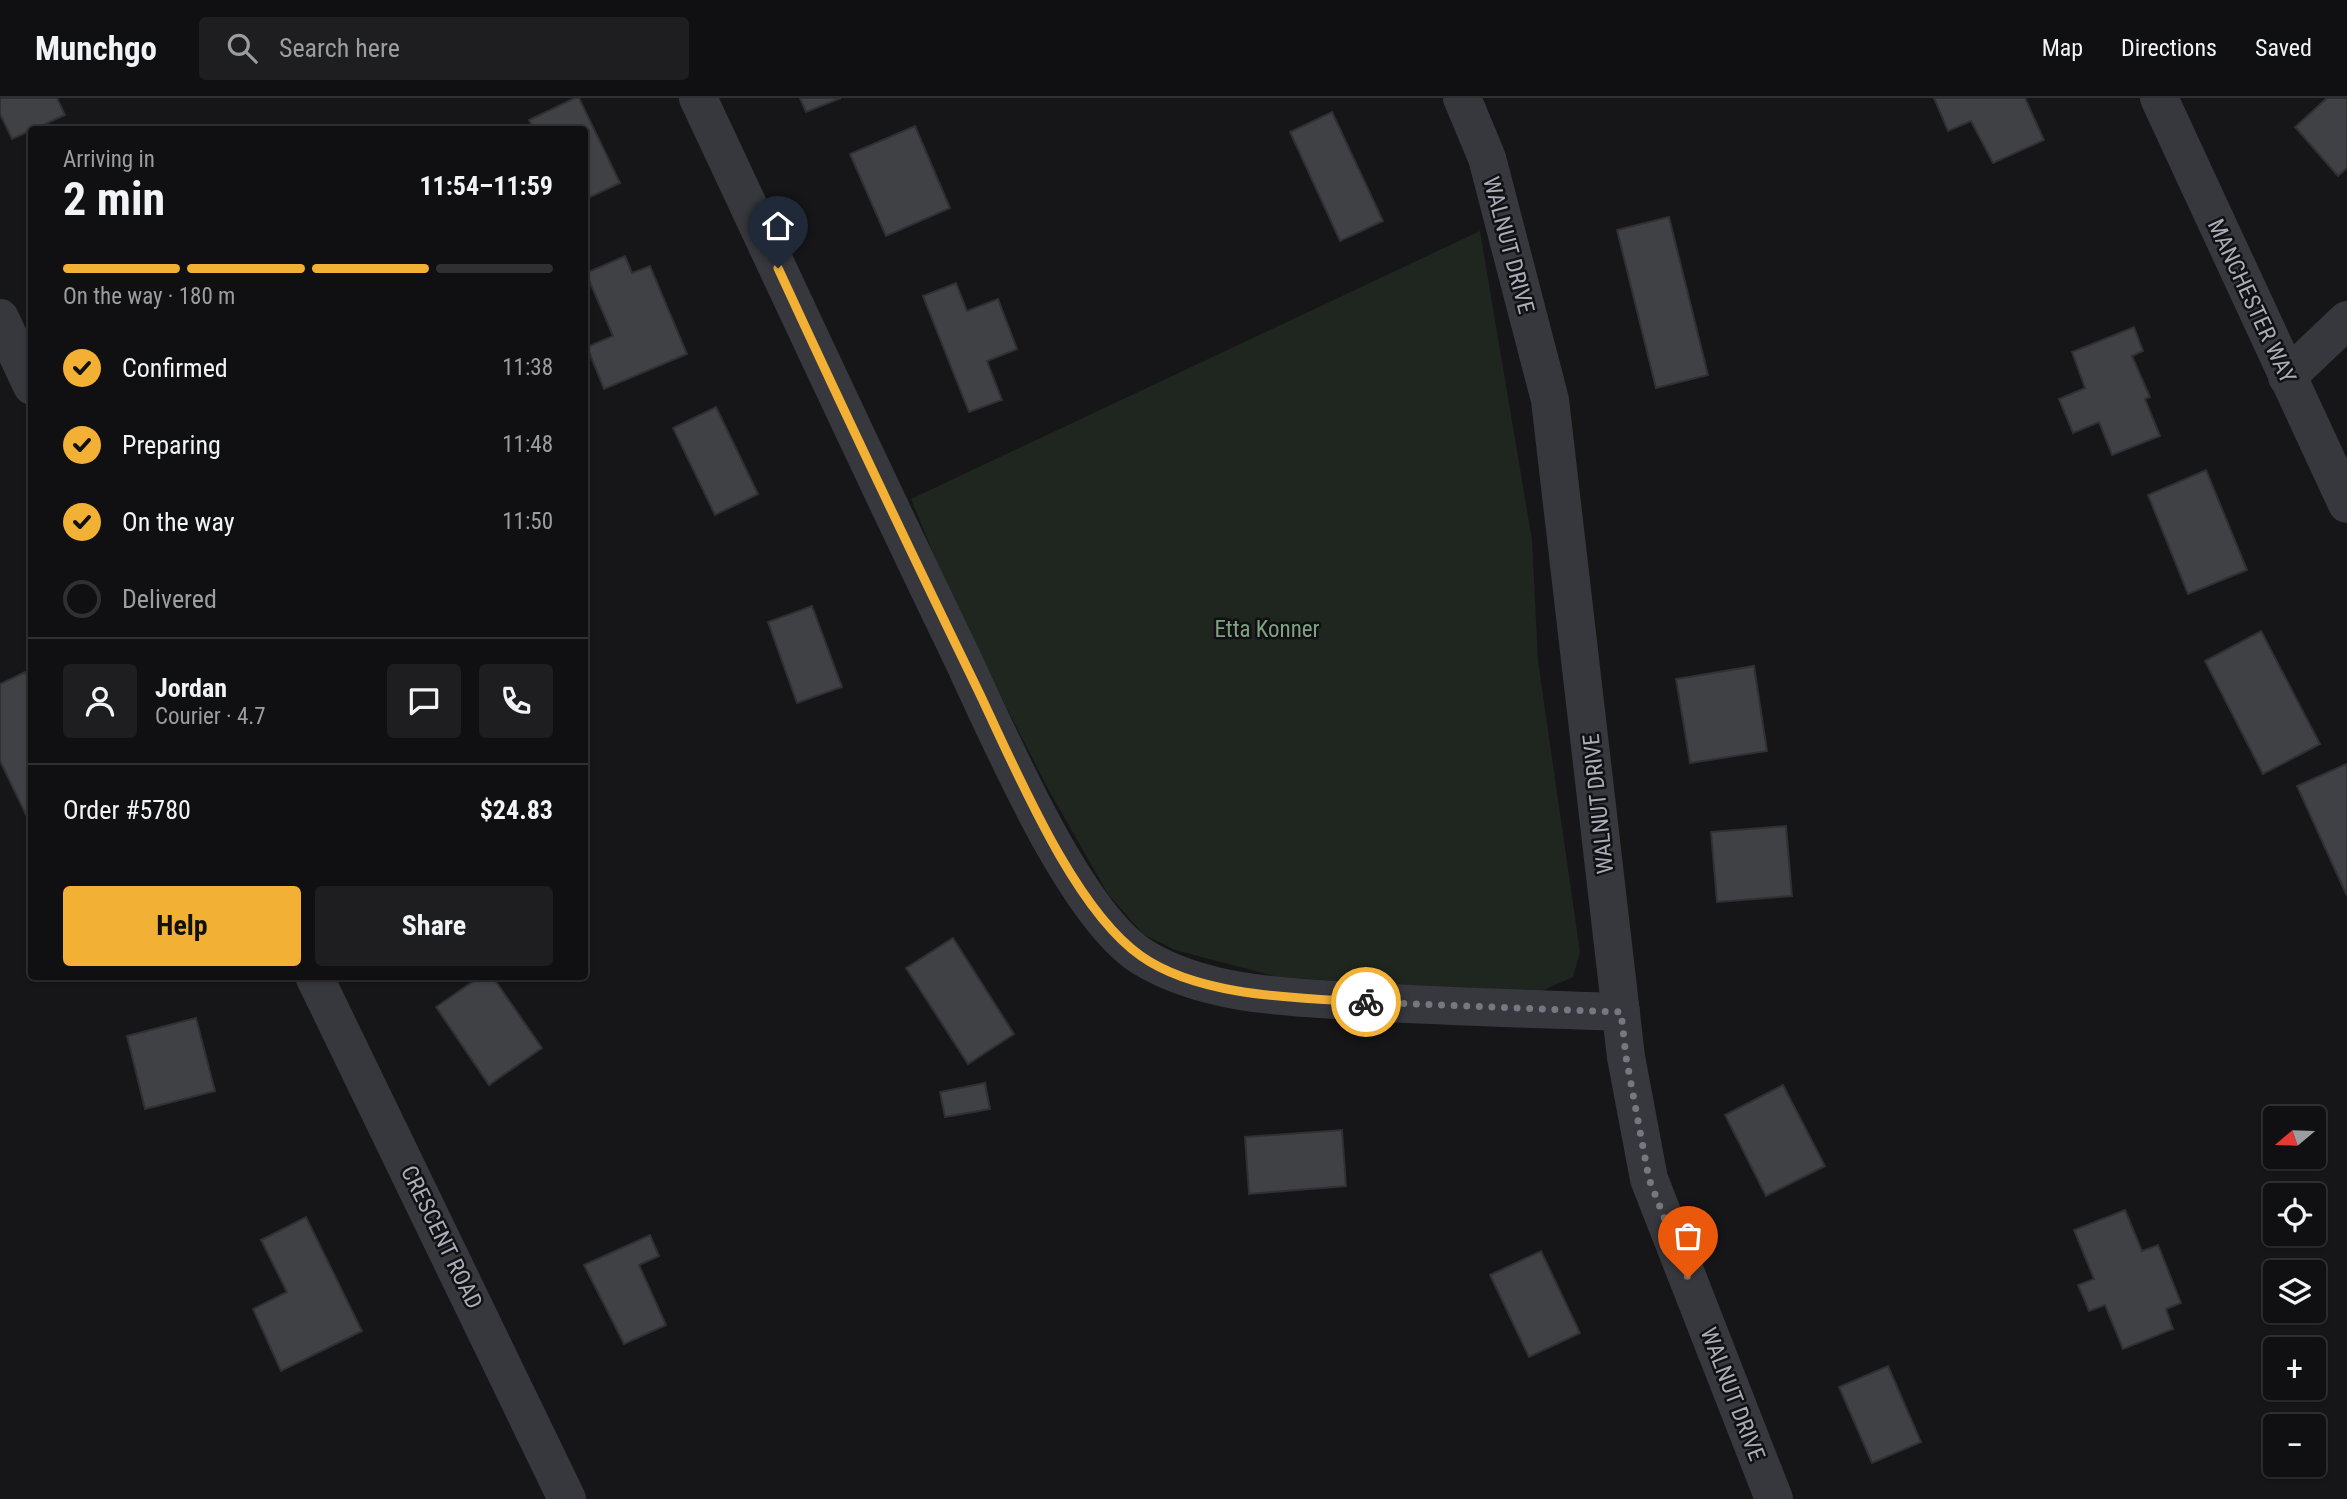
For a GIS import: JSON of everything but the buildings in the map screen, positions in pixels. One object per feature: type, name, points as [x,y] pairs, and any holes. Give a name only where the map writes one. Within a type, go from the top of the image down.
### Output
[{"type":"street","points":[[698,98],[880,488],[1038,814],[1099,917],[1116,936],[1143,958],[1181,976],[1242,990],[1289,997],[1447,1007],[1621,1012]]},
{"type":"street","name":"WALNUT DRIVE","points":[[1462,98],[1486,158],[1550,400],[1626,1057],[1649,1179],[1774,1499]]},
{"type":"street","name":"MANCHESTER WAY","points":[[2159,98],[2347,504]]},
{"type":"street","points":[[0,318],[28,378]]},
{"type":"street","points":[[2287,377],[2347,320]]},
{"type":"street","name":"CRESCENT ROAD","points":[[316,980],[567,1499]]},
{"type":"green space","name":"Etta Konner","points":[[1480,231],[1532,540],[1538,661],[1580,952],[1573,977],[1537,993],[1278,977],[1175,950],[1143,934],[1108,894],[1047,787],[954,604],[911,499]]},
{"type":"way so far","points":[[1366,1002],[1621,1012],[1626,1057],[1649,1179],[1688,1278]]},
{"type":"route","points":[[778,268],[880,488],[1038,814],[1099,917],[1116,936],[1143,958],[1181,976],[1230,988],[1289,997],[1366,1002]]}]
